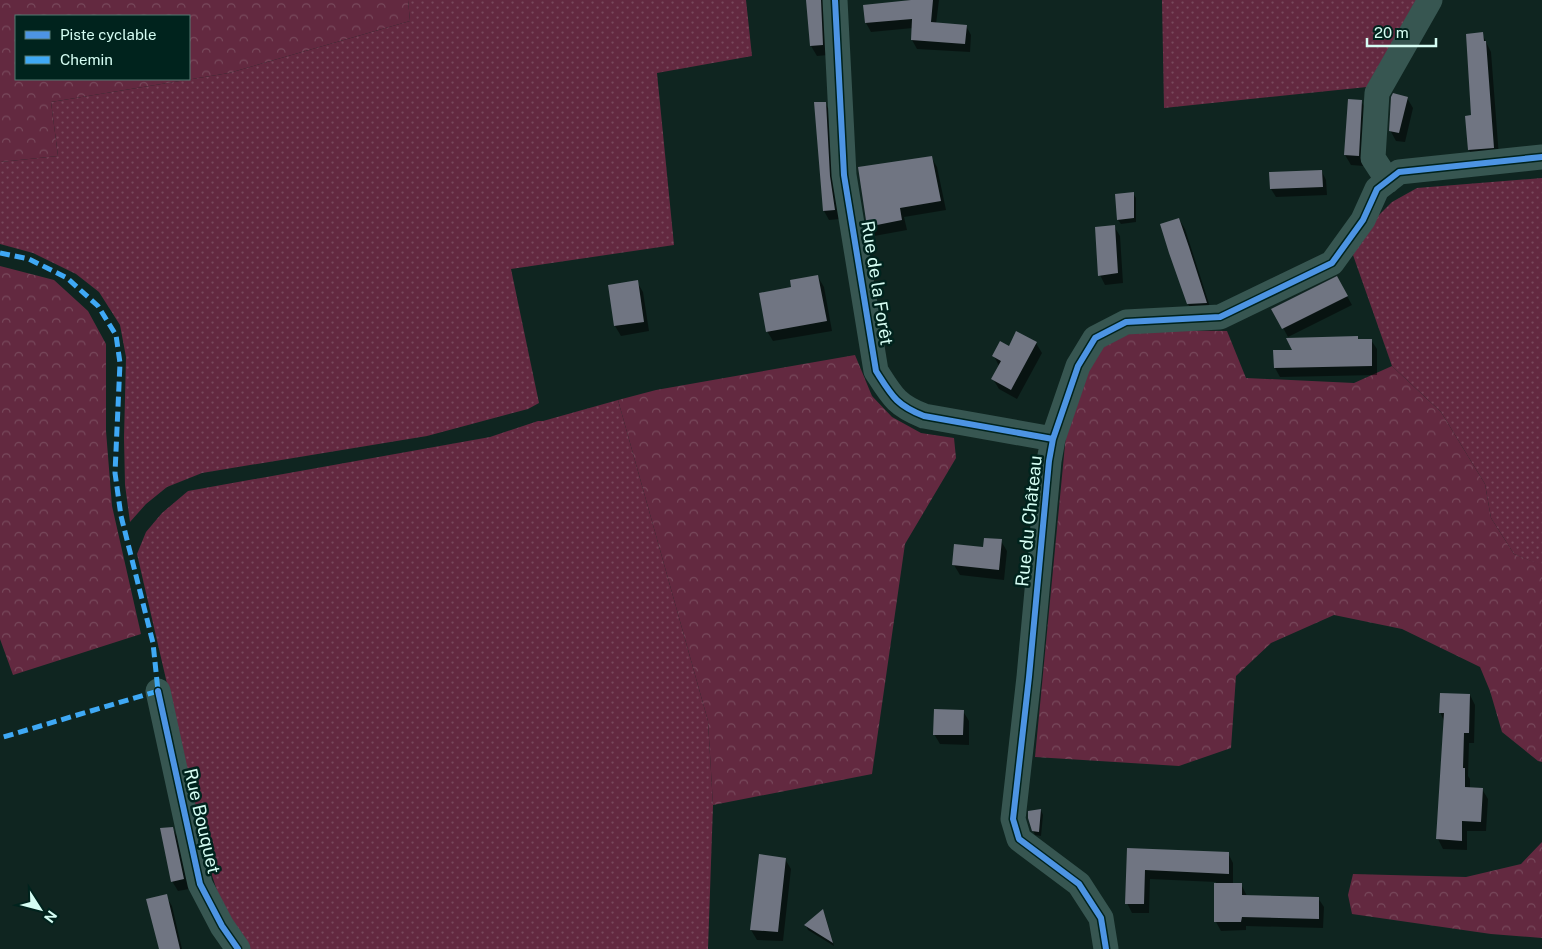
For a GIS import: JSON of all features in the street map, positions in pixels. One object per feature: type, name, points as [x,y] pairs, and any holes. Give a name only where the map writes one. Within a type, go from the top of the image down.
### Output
[{"type":"street","name":"Rue de la Forêt","points":[[835,0],[844,175],[876,371],[893,397],[907,410],[924,416],[1053,439]]},
{"type":"street","points":[[1388,181],[1373,158],[1376,93],[1430,0]]},
{"type":"street","name":"Rue du Château","points":[[1106,949],[1101,918],[1079,884],[1019,839],[1013,818],[1029,677],[1049,461],[1053,439],[1078,366],[1095,338],[1126,322],[1220,318],[1332,263],[1363,220],[1377,189],[1399,172],[1542,157]]},
{"type":"street","name":"Rue Bouquet","points":[[158,692],[200,884],[222,926],[238,949]]},
{"type":"green space","points":[[0,0],[408,0],[410,21],[229,73],[190,79],[190,15],[15,15],[15,80],[186,80],[51,102],[58,156],[0,162]]},
{"type":"green space","points":[[408,0],[746,0],[752,56],[657,73],[674,245],[511,269],[539,403],[528,409],[427,436],[202,473],[167,487],[146,504],[130,522],[125,485],[126,357],[120,325],[99,292],[76,274],[33,253],[0,244],[0,162],[58,156],[51,102],[229,73],[410,21]]},
{"type":"green space","points":[[1162,0],[1424,0],[1367,87],[1164,108]]},
{"type":"green space","points":[[1542,178],[1542,565],[1540,565],[1514,554],[1491,518],[1485,484],[1441,412],[1392,366],[1353,255],[1366,228],[1392,202],[1417,188]]},
{"type":"green space","points":[[0,266],[54,280],[88,311],[106,344],[106,431],[112,506],[141,634],[13,675],[0,639]]},
{"type":"green space","points":[[1152,330],[1227,331],[1246,378],[1354,383],[1392,366],[1441,412],[1485,484],[1491,518],[1514,554],[1542,565],[1542,762],[1538,761],[1502,732],[1490,691],[1480,667],[1402,629],[1334,615],[1271,643],[1236,676],[1231,748],[1179,766],[1035,757],[1067,424],[1089,362],[1108,337]]},
{"type":"green space","points":[[855,355],[872,396],[892,417],[921,433],[954,438],[956,458],[905,544],[872,774],[713,805],[708,721],[618,400],[656,390]]},
{"type":"green space","points":[[618,400],[708,721],[713,805],[708,949],[245,949],[220,900],[195,823],[184,757],[137,554],[146,532],[162,513],[188,491],[490,437],[538,421]]},
{"type":"green space","points":[[1542,842],[1542,938],[1491,934],[1352,914],[1348,895],[1353,874],[1466,877],[1521,864]]},
{"type":"building","points":[[806,0],[821,0],[823,45],[810,46]]},
{"type":"building","points":[[911,0],[933,0],[931,22],[967,25],[965,44],[911,40],[912,19],[865,23],[863,5]]},
{"type":"building","points":[[1483,32],[1484,41],[1486,41],[1494,148],[1468,150],[1465,116],[1471,115],[1466,34]]},
{"type":"building","points":[[1393,93],[1408,97],[1399,133],[1389,131],[1391,97]]},
{"type":"building","points":[[1348,99],[1362,100],[1359,156],[1344,155]]},
{"type":"building","points":[[814,102],[826,102],[830,176],[835,210],[823,211]]},
{"type":"building","points":[[932,156],[941,201],[900,208],[902,220],[867,227],[858,167]]},
{"type":"building","points":[[1322,170],[1323,187],[1270,189],[1269,172]]},
{"type":"building","points":[[1134,192],[1134,218],[1117,220],[1115,194]]},
{"type":"building","points":[[1179,218],[1207,303],[1187,304],[1169,253],[1160,224]]},
{"type":"building","points":[[1115,225],[1118,273],[1098,276],[1095,227]]},
{"type":"building","points":[[818,275],[827,321],[766,332],[759,293],[791,287],[790,280]]},
{"type":"building","points":[[1337,276],[1348,296],[1282,329],[1271,309]]},
{"type":"building","points":[[638,280],[644,322],[614,326],[608,285]]},
{"type":"building","points":[[1016,331],[1037,342],[1011,390],[991,379],[1001,361],[992,356],[1000,341],[1009,346]]},
{"type":"building","points":[[1358,336],[1358,339],[1372,339],[1372,366],[1274,368],[1273,350],[1292,350],[1286,338]]},
{"type":"building","points":[[984,538],[1002,539],[999,570],[952,565],[954,544],[983,547]]},
{"type":"building","points":[[1440,693],[1470,694],[1469,733],[1464,733],[1463,768],[1465,768],[1465,787],[1483,788],[1481,822],[1462,821],[1462,841],[1436,839],[1444,713],[1439,713]]},
{"type":"building","points":[[934,709],[964,710],[963,735],[933,735]]},
{"type":"building","points":[[1041,809],[1039,832],[1032,831],[1028,811]]},
{"type":"building","points":[[173,827],[184,879],[171,882],[160,828]]},
{"type":"building","points":[[1127,848],[1229,852],[1229,874],[1145,870],[1144,904],[1125,904]]},
{"type":"building","points":[[759,854],[786,858],[778,932],[750,930]]},
{"type":"building","points":[[1214,883],[1242,883],[1242,895],[1319,897],[1319,919],[1242,917],[1241,922],[1214,922]]},
{"type":"building","points":[[167,894],[180,949],[159,949],[146,899]]},
{"type":"building","points":[[823,909],[833,943],[804,925]]},
{"type":"marked path","points":[[0,253],[29,259],[67,278],[98,306],[116,335],[120,363],[115,473],[121,516],[153,643],[158,691],[0,738]]},
{"type":"cycle path","points":[[835,0],[844,175],[876,371],[886,387],[901,404],[924,416],[1053,439]]},
{"type":"cycle path","points":[[1106,949],[1101,918],[1079,884],[1019,839],[1013,819],[1029,677],[1049,461],[1053,439],[1078,366],[1095,338],[1126,322],[1220,317],[1332,263],[1363,220],[1377,189],[1399,172],[1542,157]]},
{"type":"cycle path","points":[[158,691],[200,884],[222,926],[238,949]]}]
